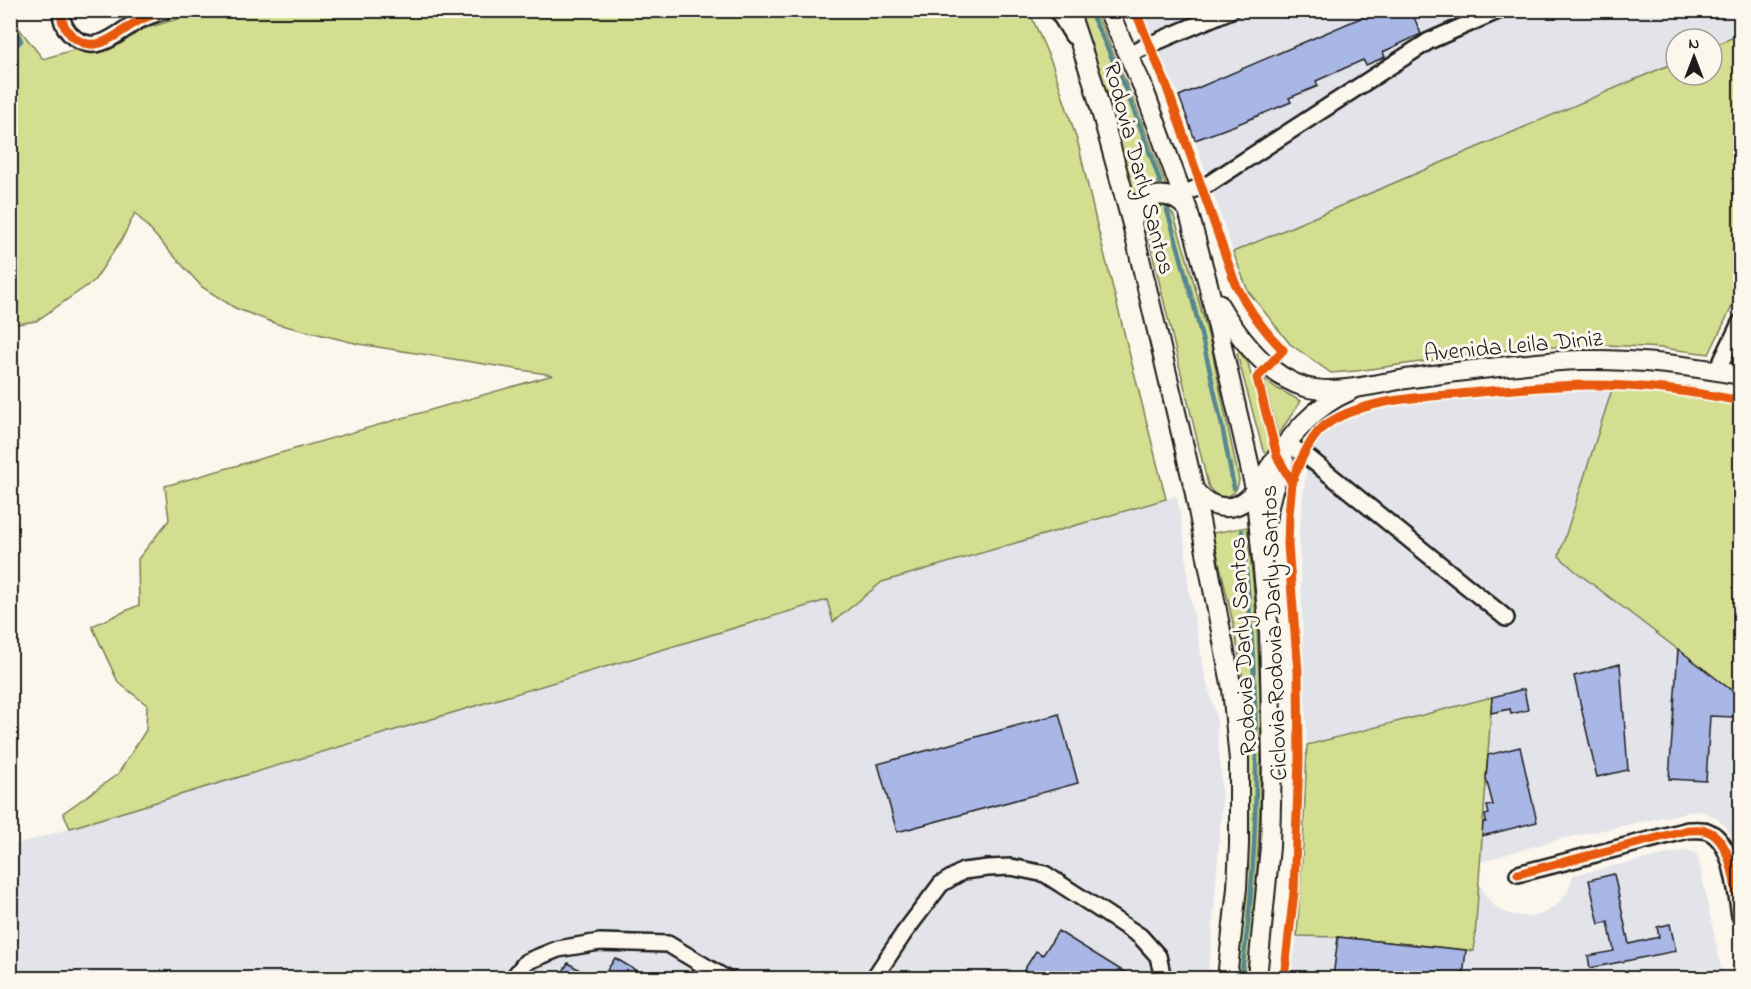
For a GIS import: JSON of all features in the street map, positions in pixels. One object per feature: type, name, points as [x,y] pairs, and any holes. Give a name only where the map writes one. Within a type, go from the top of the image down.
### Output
[{"type":"main road","name":"Rodovia Darly Santos","points":[[1069,10],[1086,59],[1132,224],[1194,489],[1232,689],[1238,735],[1239,844],[1235,909],[1227,978]]},
{"type":"main road","name":"Rodovia Darly Santos","points":[[1108,10],[1162,136],[1185,202],[1208,284],[1255,489],[1271,674],[1272,760],[1268,868],[1257,978]]},
{"type":"main road","points":[[1132,224],[1133,216],[1141,204],[1155,196],[1185,202]]},
{"type":"main road","name":"Avenida Leila Diniz","points":[[1208,284],[1238,333],[1269,366],[1283,377],[1306,387],[1320,389],[1362,387],[1473,370],[1565,361],[1615,360],[1740,375]]},
{"type":"main road","name":"Avenida Leila Diniz","points":[[1194,489],[1210,505],[1225,508],[1239,504],[1251,495],[1307,420],[1338,396],[1362,387]]},
{"type":"main road","points":[[1263,569],[1268,511],[1288,444]]},
{"type":"street","points":[[61,10],[61,19],[68,33],[80,41],[95,44],[110,40],[142,19],[167,10]]},
{"type":"street","points":[[1057,10],[1086,59]]},
{"type":"street","points":[[1128,54],[1231,10]]},
{"type":"street","points":[[1185,202],[1210,183],[1430,41],[1500,10]]},
{"type":"street","points":[[1717,371],[1740,323]]},
{"type":"street","points":[[1288,444],[1318,465],[1506,618]]},
{"type":"street","points":[[1518,874],[1688,830],[1706,831],[1720,839],[1728,856],[1737,880],[1740,916]]},
{"type":"street","points":[[874,978],[941,884],[963,871],[1011,867],[1045,874],[1140,936],[1158,956],[1163,978]]},
{"type":"street","points":[[513,978],[526,962],[558,949],[600,942],[668,944],[725,978]]},
{"type":"shaded area","points":[[1740,10],[1740,34],[1724,41],[1724,27],[1664,27],[1664,67],[1233,252],[1179,96],[1141,11]]},
{"type":"shaded area","points":[[1540,383],[1614,383],[1559,556],[1574,570],[1740,697],[1740,865],[1736,846],[1729,832],[1719,820],[1705,812],[1693,811],[1556,840],[1480,862],[1492,698],[1307,745],[1299,534],[1306,471],[1312,448],[1324,430],[1343,416],[1361,406],[1389,398]]},
{"type":"shaded area","points":[[1177,496],[1185,544],[1189,591],[1206,680],[1216,714],[1221,774],[1222,805],[1207,978],[11,978],[11,846],[827,600],[833,621],[882,582]]},
{"type":"shaded area","points":[[1687,850],[1694,852],[1698,857],[1723,978],[1291,978],[1297,936],[1338,937],[1474,951],[1479,882],[1486,897],[1497,908],[1512,915],[1529,917],[1545,913],[1558,904],[1568,891],[1573,875]]},
{"type":"green space","points":[[204,11],[1029,11],[1053,66],[1078,143],[1166,499],[882,582],[833,622],[827,600],[70,828],[63,813],[118,774],[146,730],[147,705],[118,682],[92,626],[139,605],[138,559],[169,520],[165,486],[553,375],[359,344],[277,324],[235,308],[202,287],[135,213],[122,239],[94,281],[36,321],[11,325],[10,17],[43,59]]},
{"type":"green space","points":[[1076,11],[1095,11],[1134,101],[1166,186],[1148,187],[1133,197],[1107,100]]},
{"type":"green space","points":[[1740,34],[1740,290],[1709,354],[1662,348],[1607,345],[1555,347],[1506,350],[1331,373],[1290,344],[1248,291],[1233,252],[1664,67],[1664,87],[1724,87],[1724,41]]},
{"type":"green space","points":[[1159,205],[1168,208],[1174,216],[1211,346],[1239,480],[1234,492],[1226,496],[1216,494],[1208,485],[1145,223],[1148,211]]},
{"type":"green space","points":[[1240,352],[1248,363],[1270,450],[1267,453],[1263,450],[1237,354]]},
{"type":"green space","points":[[1263,378],[1301,401],[1278,435]]},
{"type":"green space","points":[[1614,383],[1688,386],[1740,397],[1740,697],[1574,570],[1559,556]]},
{"type":"green space","points":[[1247,527],[1258,640],[1260,809],[1247,978],[1235,978],[1247,848],[1249,751],[1245,694],[1238,648],[1212,533]]},
{"type":"green space","points":[[1492,697],[1474,951],[1338,937],[1297,936],[1307,745]]},
{"type":"building","points":[[1379,10],[1411,10],[1421,34],[1383,52],[1385,57],[1366,65],[1363,60],[1316,81],[1318,86],[1289,98],[1291,102],[1195,140],[1179,96]]},
{"type":"building","points":[[1678,649],[1740,697],[1734,717],[1710,716],[1706,781],[1669,779]]},
{"type":"building","points":[[1620,664],[1628,770],[1597,777],[1574,676]]},
{"type":"building","points":[[1524,689],[1528,710],[1511,714],[1510,709],[1491,713],[1492,697]]},
{"type":"building","points":[[1059,714],[1078,783],[897,832],[878,764]]},
{"type":"building","points":[[1520,747],[1537,822],[1482,836],[1483,822],[1486,822],[1485,815],[1489,814],[1487,806],[1493,805],[1486,778],[1488,755]]},
{"type":"building","points":[[1614,874],[1629,944],[1659,937],[1657,927],[1670,924],[1676,951],[1590,968],[1588,956],[1614,951],[1608,922],[1599,924],[1589,880]]},
{"type":"building","points":[[1058,931],[1134,978],[1019,978],[1036,951],[1043,955]]},
{"type":"building","points":[[1338,937],[1466,950],[1463,978],[1333,978]]},
{"type":"building","points":[[615,958],[649,978],[602,978]]},
{"type":"building","points":[[568,963],[593,978],[559,978]]},
{"type":"waterway","points":[[1089,10],[1128,94],[1160,182]]},
{"type":"waterway","points":[[10,34],[18,33],[21,41],[10,50]]},
{"type":"waterway","points":[[1167,210],[1205,348],[1234,488]]},
{"type":"waterway","points":[[1241,978],[1253,867],[1256,755],[1252,643],[1242,531]]},
{"type":"cycle path","points":[[61,10],[63,23],[69,33],[76,39],[93,44],[102,43],[140,20],[167,10]]},
{"type":"cycle path","name":"Ciclovia Rodovia Darly Santos","points":[[1135,10],[1165,82],[1235,283],[1256,319],[1283,350],[1257,378],[1277,456],[1292,483],[1288,545],[1298,672],[1299,760],[1294,892],[1284,978]]},
{"type":"cycle path","name":"Ciclovia Rodovia Darly Santos","points":[[1292,483],[1307,449],[1323,427],[1344,415],[1375,404],[1525,388],[1591,385],[1666,389],[1740,401]]},
{"type":"cycle path","points":[[1518,874],[1688,830],[1705,830],[1716,836],[1728,856],[1735,881],[1740,916]]}]
